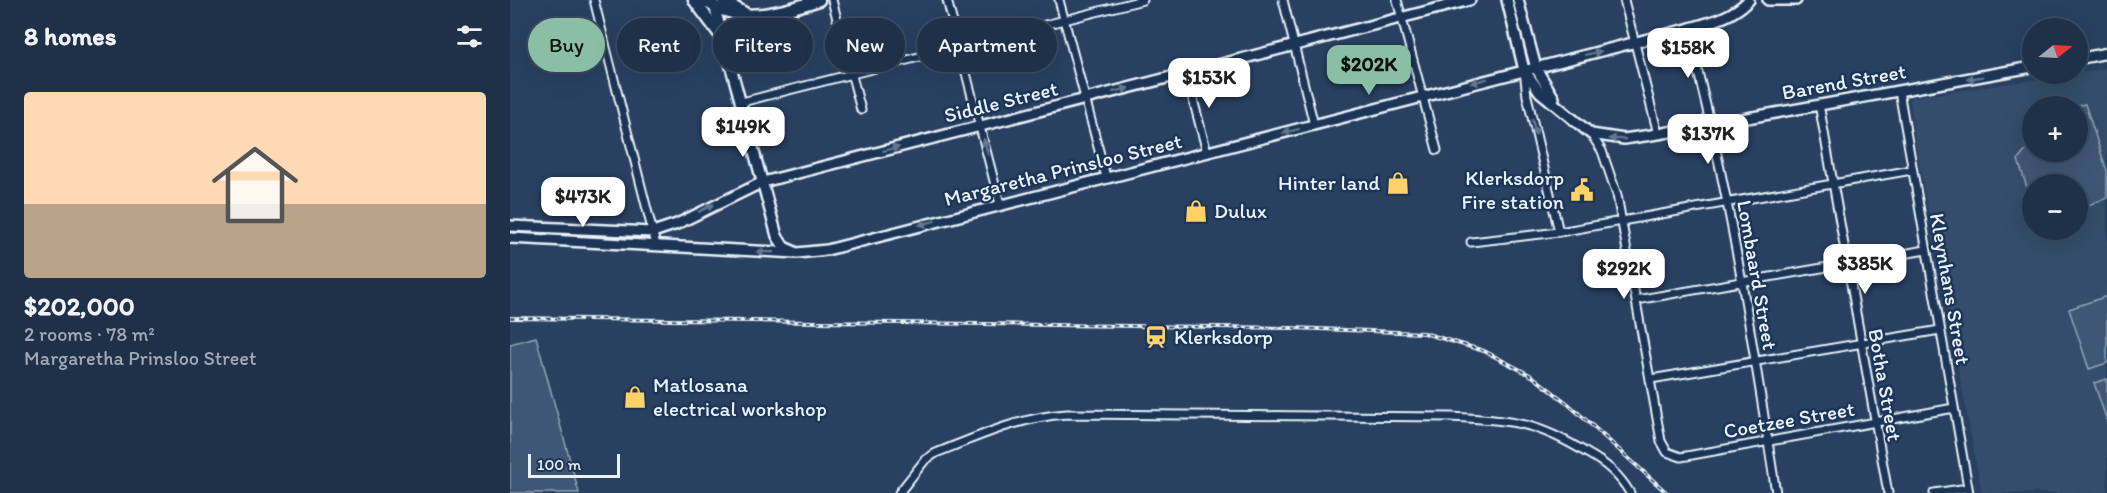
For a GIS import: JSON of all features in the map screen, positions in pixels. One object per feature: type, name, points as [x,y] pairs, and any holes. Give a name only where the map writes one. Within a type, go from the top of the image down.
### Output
[{"type":"main road","points":[[694,0],[713,24]]},
{"type":"main road","points":[[704,0],[717,3],[739,15],[777,14]]},
{"type":"main road","points":[[763,18],[819,0]]},
{"type":"street","points":[[594,0],[656,245]]},
{"type":"street","points":[[832,0],[861,110]]},
{"type":"street","points":[[947,0],[952,18]]},
{"type":"street","points":[[1059,0],[1106,177]]},
{"type":"street","points":[[1057,22],[1143,0]]},
{"type":"street","points":[[1283,0],[1314,125]]},
{"type":"street","points":[[1397,0],[1437,150]]},
{"type":"street","name":"Siddle Street","points":[[653,232],[677,224],[763,182],[1470,0]]},
{"type":"street","points":[[1507,0],[1559,232]]},
{"type":"street","points":[[1518,0],[1536,68],[1540,78],[1558,104]]},
{"type":"street","points":[[1624,0],[1658,134]]},
{"type":"street","name":"Margaretha Prinsloo Street","points":[[510,238],[797,253],[826,250],[1687,29],[1726,18],[1737,12],[1749,0]]},
{"type":"street","points":[[1768,0],[1796,0]]},
{"type":"street","points":[[717,3],[721,18]]},
{"type":"street","name":"Lombaard Street","points":[[1687,29],[1712,124],[1728,202],[1776,493]]},
{"type":"street","points":[[2088,57],[2107,53]]},
{"type":"street","points":[[742,102],[917,56]]},
{"type":"street","points":[[1524,70],[1540,92],[1558,104],[1591,134],[1602,151],[1611,172],[1651,379],[1940,330]]},
{"type":"street","name":"Barend Street","points":[[1591,134],[1624,139],[1658,134],[2022,70]]},
{"type":"street","points":[[734,72],[777,236],[784,247],[797,253]]},
{"type":"street","points":[[966,72],[1000,204]]},
{"type":"street","points":[[1186,74],[1207,152]]},
{"type":"street","name":"Kleynhans Street","points":[[1899,91],[1969,490]]},
{"type":"street","name":"Botha Street","points":[[1819,104],[1888,493]]},
{"type":"street","points":[[1471,242],[1559,232],[1912,170]]},
{"type":"street","points":[[510,226],[653,232]]},
{"type":"street","points":[[1636,300],[1926,250]]},
{"type":"street","name":"Coetzee Street","points":[[1651,379],[1661,441],[1667,452],[1681,457],[1954,408]]},
{"type":"street","points":[[899,493],[925,460],[936,453],[1005,425],[1043,416],[1067,414],[1451,417],[1512,421],[1548,431],[1593,457],[1613,470],[1630,493]]},
{"type":"street","points":[[1934,493],[1969,490]]},
{"type":"shaded area","points":[[2107,68],[2107,493],[1982,493],[1915,142],[1910,98],[2022,82],[2022,84],[2088,84],[2088,72]]},
{"type":"shaded area","points":[[2088,113],[2107,171],[2107,198],[2088,205],[2088,174],[2023,174],[2018,160],[2022,155],[2022,162],[2088,162]]},
{"type":"shaded area","points":[[2107,296],[2107,363],[2089,369],[2069,309]]},
{"type":"shaded area","points":[[536,337],[579,493],[510,493],[510,344]]},
{"type":"shaded area","points":[[2107,379],[2107,421],[2094,383]]},
{"type":"railway","points":[[510,318],[1292,328],[1424,333],[1484,351],[1532,376],[1567,403],[1667,493]]},
{"type":"place","name":"Hinter land","points":[[1398,183]]},
{"type":"place","name":"Klerksdorp Fire station","points":[[1582,190]]},
{"type":"place","name":"Dulux","points":[[1196,211]]},
{"type":"place","name":"Klerksdorp","points":[[1156,337]]},
{"type":"place","name":"Matlosana electrical workshop","points":[[635,397]]}]
